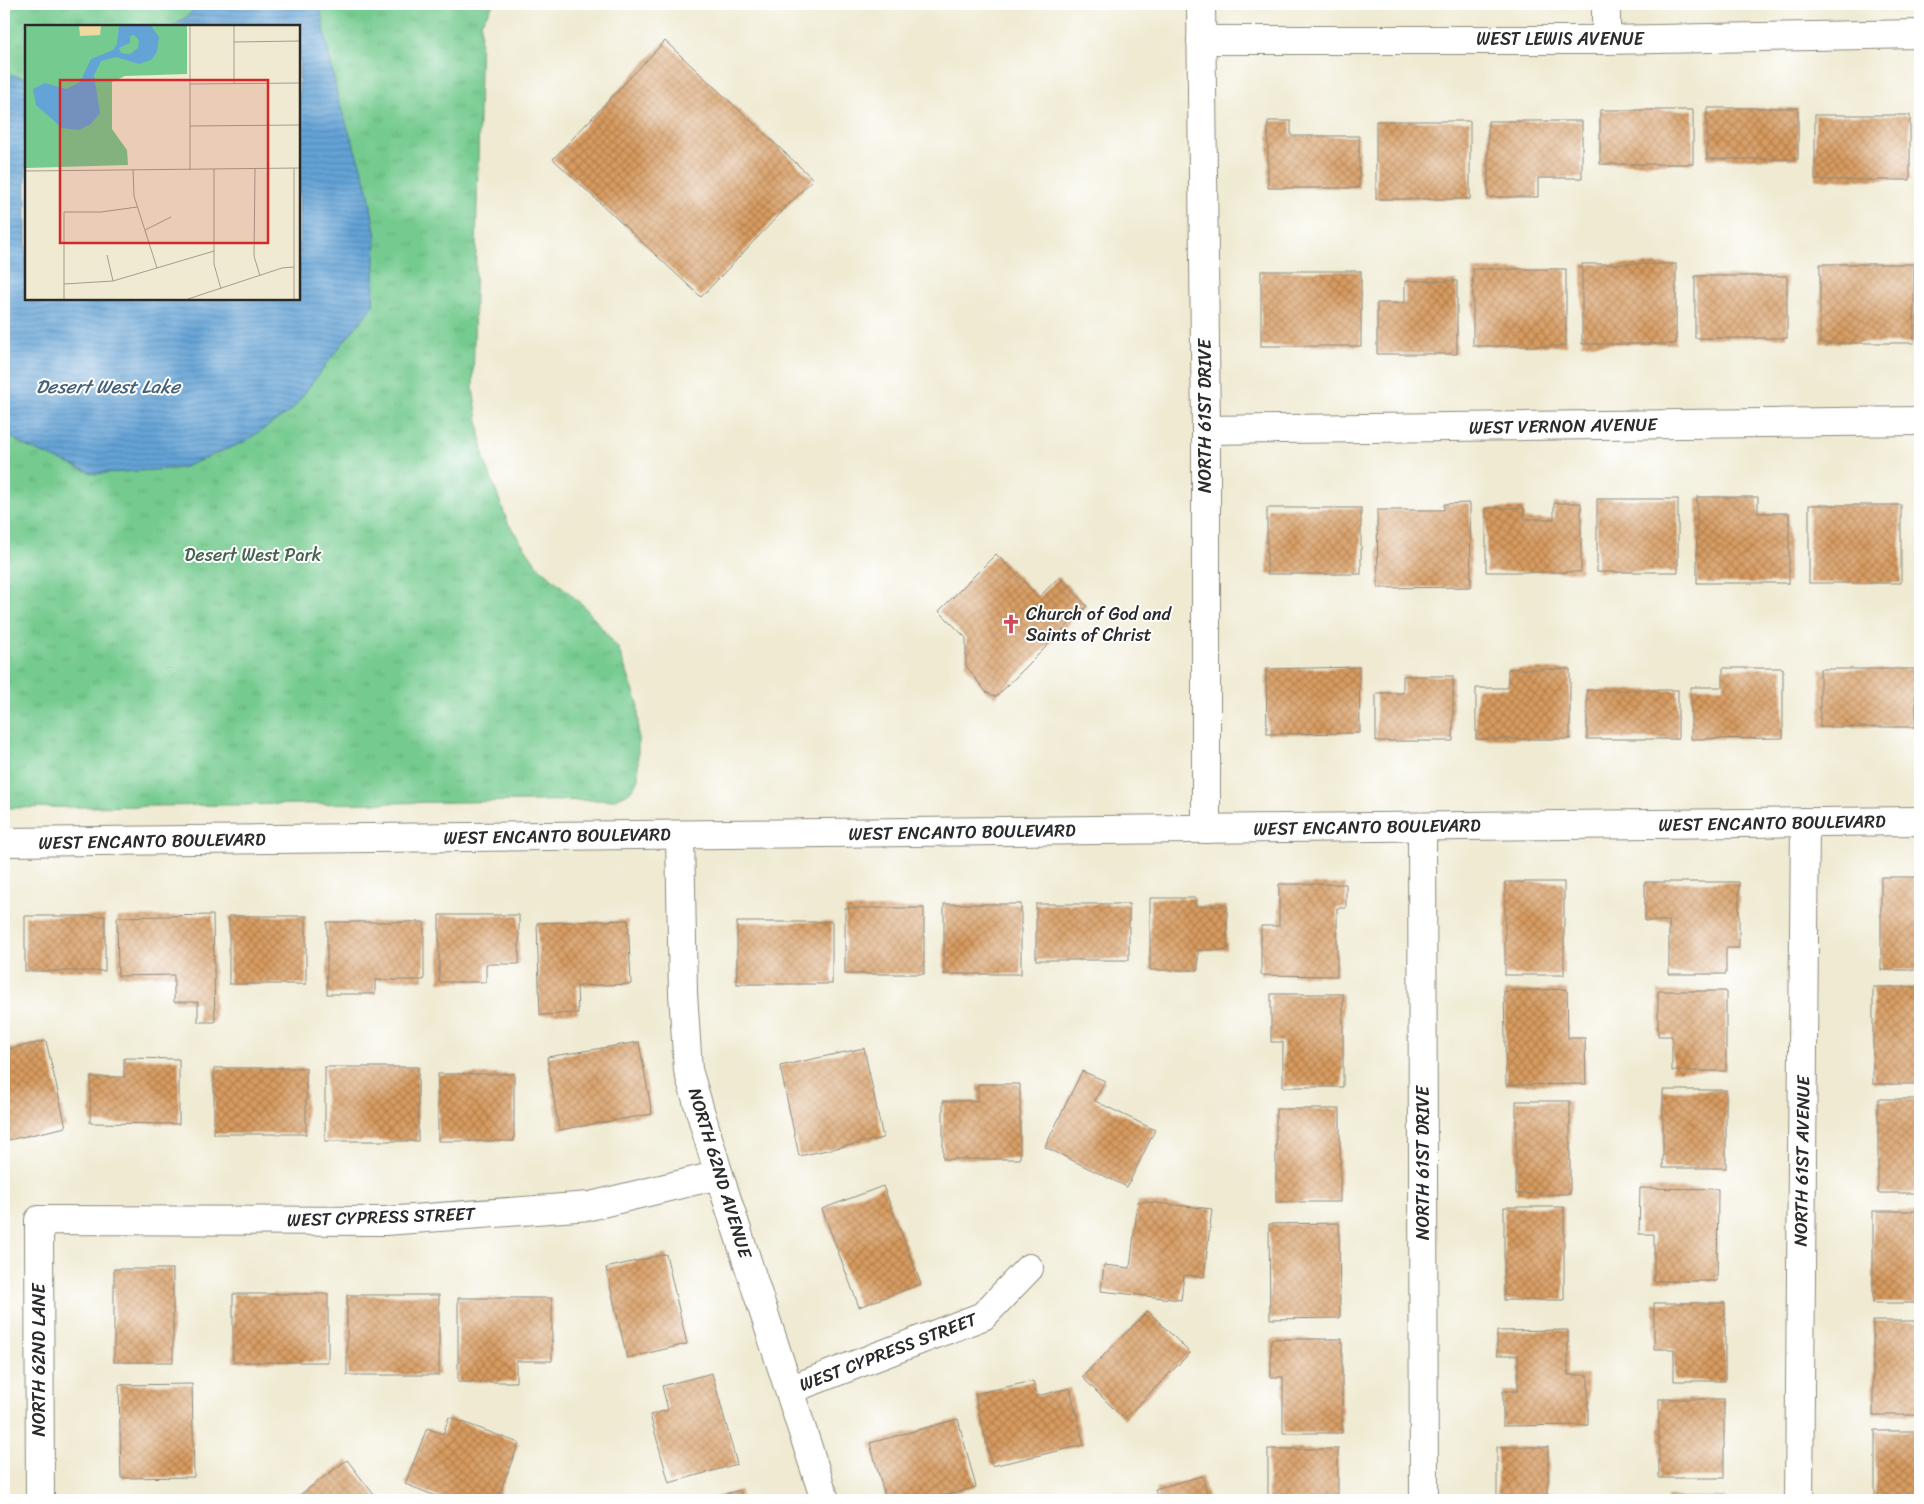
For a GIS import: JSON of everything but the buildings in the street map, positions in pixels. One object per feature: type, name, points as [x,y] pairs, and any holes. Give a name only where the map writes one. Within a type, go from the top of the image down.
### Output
[{"type":"street","name":"NORTH 61ST DRIVE","points":[[1201,4],[1206,430],[1206,829]]},
{"type":"street","points":[[1606,4],[1606,40]]},
{"type":"street","name":"WEST LEWIS AVENUE","points":[[1201,40],[1606,40],[1920,34]]},
{"type":"street","name":"WEST VERNON AVENUE","points":[[1206,430],[1920,421]]},
{"type":"street","name":"WEST ENCANTO BOULEVARD","points":[[4,842],[1920,821]]},
{"type":"street","name":"NORTH 61ST AVENUE","points":[[1799,1500],[1805,822]]},
{"type":"street","name":"NORTH 61ST DRIVE","points":[[1422,827],[1424,1500]]},
{"type":"street","name":"NORTH 62ND AVENUE","points":[[680,835],[683,993],[688,1070],[719,1175],[825,1500]]},
{"type":"street","name":"WEST CYPRESS STREET","points":[[39,1220],[394,1220],[590,1206],[719,1175]]},
{"type":"street","name":"NORTH 62ND LANE","points":[[39,1220],[40,1500]]},
{"type":"street","name":"WEST CYPRESS STREET","points":[[789,1390],[983,1316],[1029,1268]]},
{"type":"green space","name":"Desert West Park","points":[[4,4],[494,4],[481,23],[473,388],[484,459],[508,523],[537,565],[583,605],[618,648],[638,703],[638,778],[634,787],[625,795],[611,800],[4,808]]},
{"type":"water","name":"Desert West Lake","points":[[198,4],[319,4],[338,99],[368,188],[376,238],[373,306],[292,410],[244,442],[182,468],[94,474],[27,447],[4,433],[4,73],[25,78],[25,300],[300,300],[300,25],[174,25],[188,16]]},
{"type":"place","name":"Church of God and Saints of Christ","points":[[1011,624]]}]
